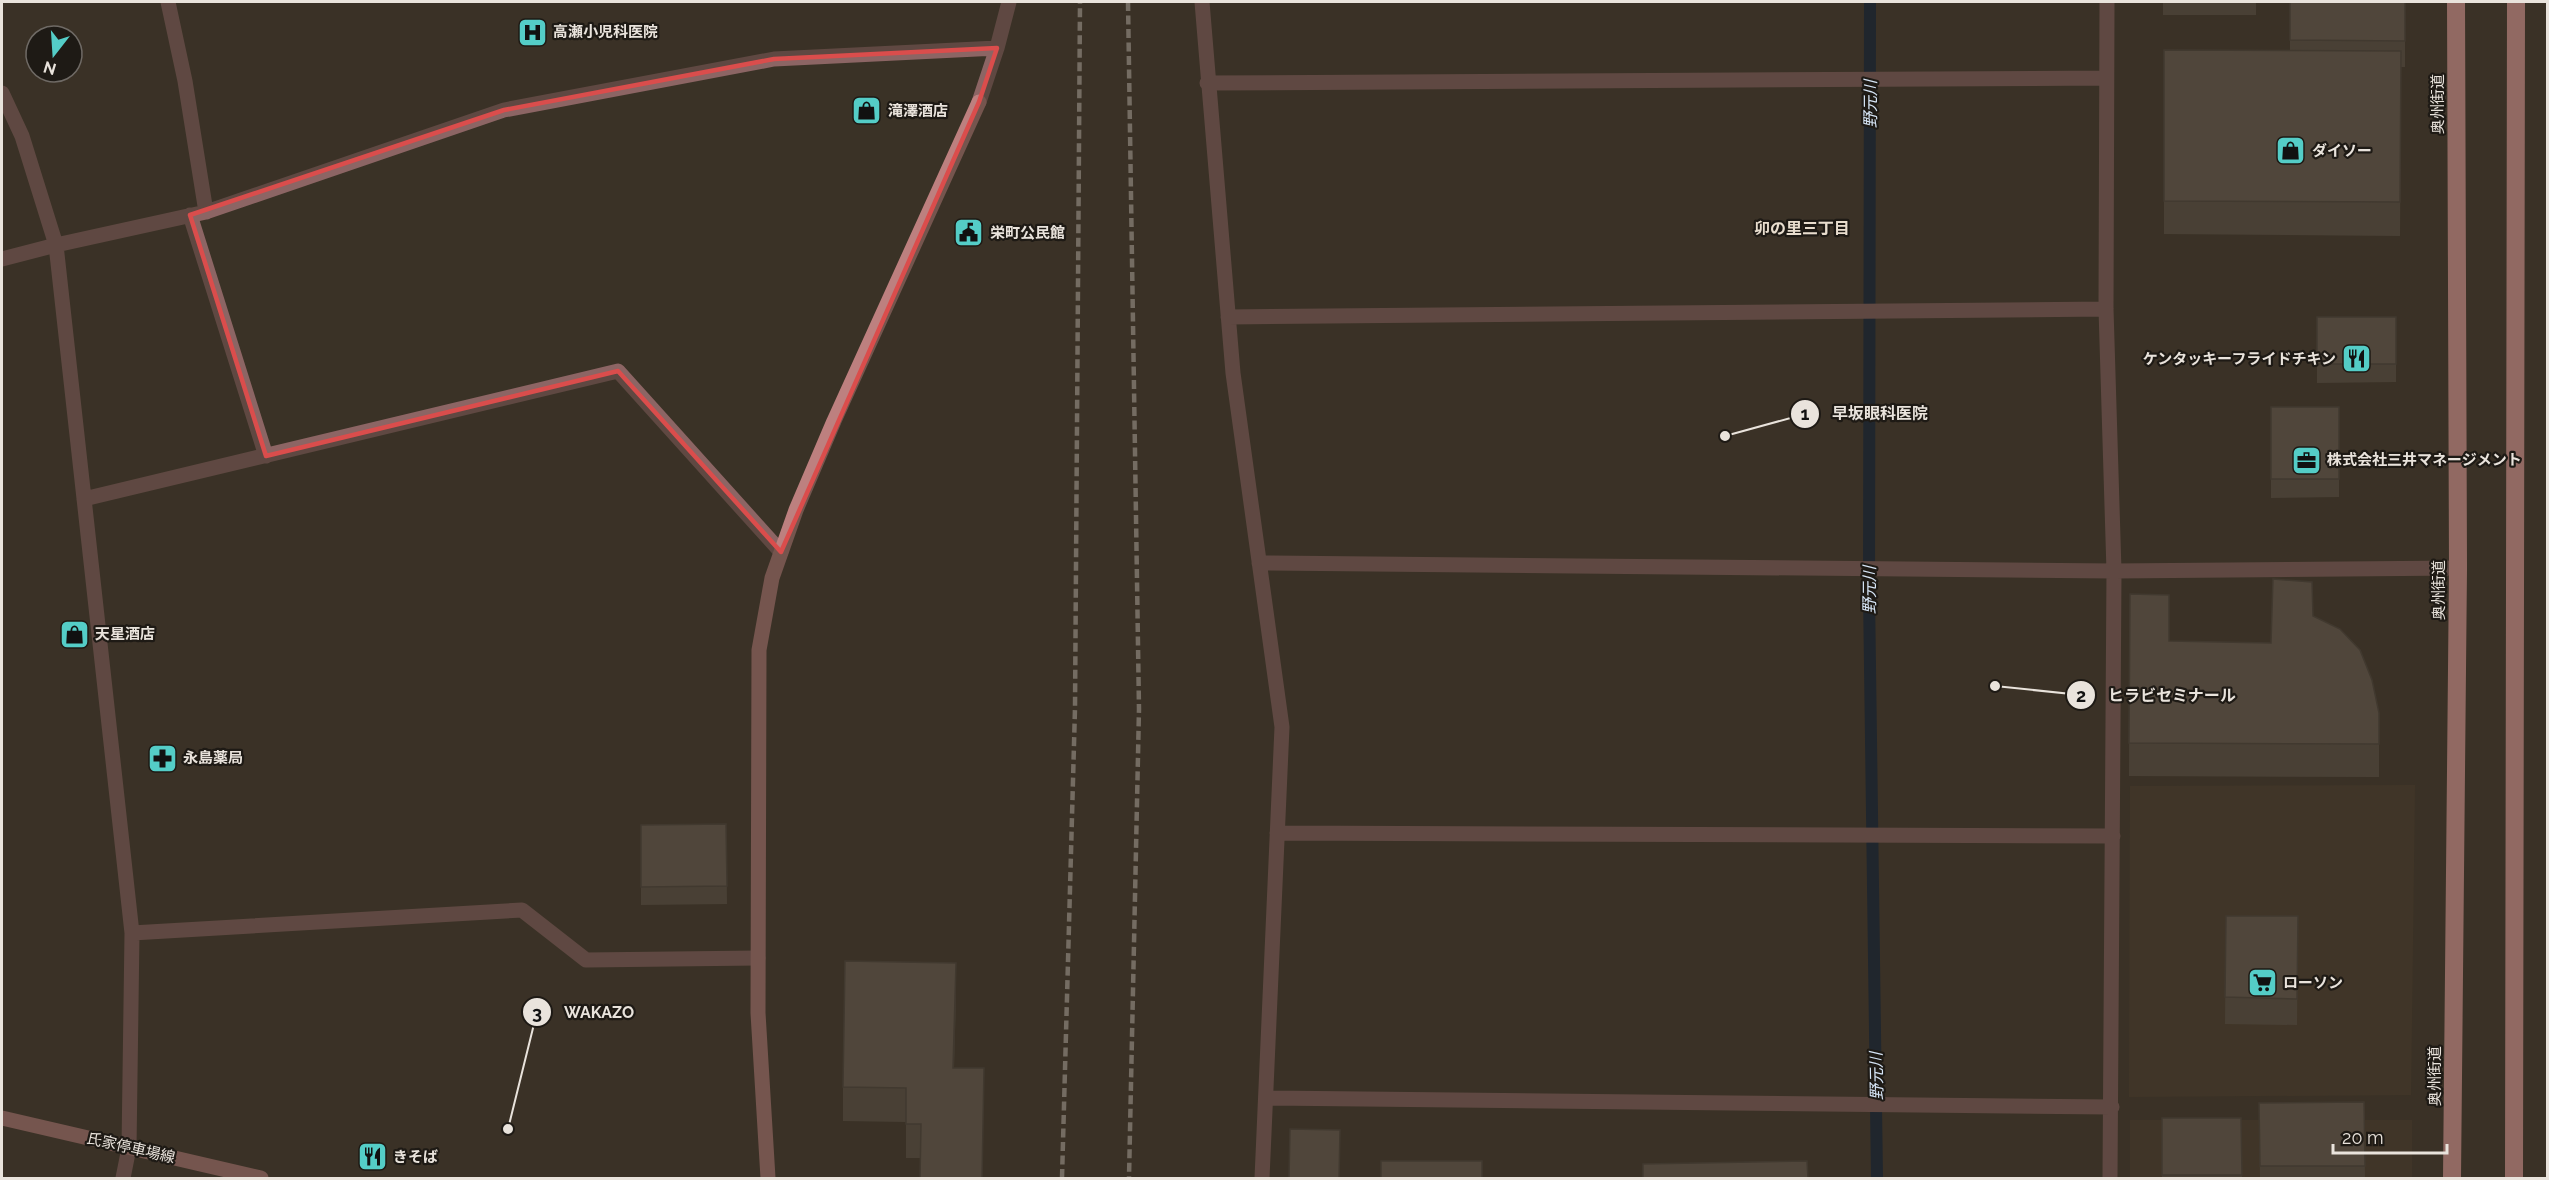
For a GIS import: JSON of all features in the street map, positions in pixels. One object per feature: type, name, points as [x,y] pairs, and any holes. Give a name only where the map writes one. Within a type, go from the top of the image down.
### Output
[{"type":"highway","name":"奥州街道","points":[[2452,1179],[2458,568],[2456,2]]},
{"type":"highway","points":[[2514,1179],[2516,2]]},
{"type":"street","points":[[168,2],[185,81],[206,212]]},
{"type":"street","points":[[768,1179],[758,1013],[759,650],[772,578],[796,510],[830,431],[979,102],[1009,2]]},
{"type":"street","points":[[1202,2],[1233,373],[1282,727],[1262,1179]]},
{"type":"street","points":[[2107,2],[2106,309],[2114,571],[2110,1179]]},
{"type":"street","points":[[2,259],[206,212],[504,110],[774,59],[997,48]]},
{"type":"street","points":[[1207,83],[2106,78]]},
{"type":"street","points":[[2,93],[22,136],[56,245],[132,933],[129,1148],[123,1179]]},
{"type":"street","points":[[190,215],[266,456]]},
{"type":"street","points":[[1228,317],[2106,309]]},
{"type":"street","points":[[84,499],[618,371],[781,552]]},
{"type":"street","points":[[1259,563],[2114,571],[2458,568]]},
{"type":"street","points":[[1277,833],[2113,836]]},
{"type":"street","points":[[132,933],[522,910],[586,960],[758,957]]},
{"type":"street","points":[[1266,1098],[2112,1107]]},
{"type":"street","name":"氏家停車場線","points":[[2,1118],[261,1179]]},
{"type":"highlighted area","points":[[997,48],[979,102],[781,552],[618,371],[266,456],[190,215],[504,110],[774,59]]},
{"type":"shaded area","points":[[2415,785],[2411,1095],[2129,1097],[2130,786]]},
{"type":"shaded area","points":[[2130,1120],[2412,1120],[2412,1178],[2130,1178]]},
{"type":"building","points":[[2290,2],[2405,2],[2405,41],[2290,40]]},
{"type":"building","points":[[2164,50],[2401,51],[2400,202],[2164,201]]},
{"type":"building","name":"ケンタッキーフライドチキン","points":[[2317,317],[2396,317],[2396,364],[2317,364]]},
{"type":"building","points":[[2271,407],[2339,407],[2339,479],[2271,479]]},
{"type":"building","points":[[2273,579],[2312,582],[2313,616],[2340,629],[2360,650],[2372,680],[2379,713],[2379,744],[2129,743],[2130,594],[2169,595],[2169,641],[2271,643]]},
{"type":"building","points":[[726,824],[727,886],[641,887],[641,825]]},
{"type":"building","name":"ローソン","points":[[2226,916],[2298,916],[2297,999],[2225,997]]},
{"type":"building","points":[[845,961],[956,963],[953,1068],[984,1068],[982,1179],[920,1179],[921,1124],[906,1124],[906,1088],[843,1087]]},
{"type":"building","points":[[2364,1102],[2365,1166],[2260,1166],[2259,1103]]},
{"type":"building","points":[[2162,1118],[2241,1118],[2242,1175],[2162,1175]]},
{"type":"building","points":[[1290,1129],[1340,1130],[1339,1179],[1289,1179]]},
{"type":"building","points":[[1381,1161],[1482,1161],[1482,1179],[1381,1179]]},
{"type":"building","points":[[1807,1161],[1808,1179],[1643,1179],[1643,1164]]},
{"type":"waterway","name":"野元川","points":[[1870,2],[1869,594],[1877,1178]]},
{"type":"railway","points":[[1062,1178],[1075,708],[1080,2]]},
{"type":"railway","points":[[1128,2],[1139,709],[1129,1178]]},
{"type":"place","name":"高瀬小児科医院","points":[[532,32]]},
{"type":"place","name":"滝澤酒店","points":[[867,111]]},
{"type":"place","name":"ダイソー","points":[[2291,151]]},
{"type":"place","name":"栄町公民館","points":[[969,233]]},
{"type":"place","name":"ケンタッキーフライドチキン","points":[[2357,359]]},
{"type":"place","name":"早坂眼科医院","points":[[1725,436]]},
{"type":"place","name":"株式会社三井マネージメント","points":[[2306,460]]},
{"type":"place","name":"天星酒店","points":[[74,634]]},
{"type":"place","name":"ヒラビセミナール","points":[[1995,686]]},
{"type":"place","name":"永島薬局","points":[[162,758]]},
{"type":"place","name":"ローソン","points":[[2262,983]]},
{"type":"place","name":"WAKAZO","points":[[508,1129]]},
{"type":"place","name":"きそば","points":[[372,1157]]},
{"type":"district","name":"卯の里三丁目","points":[[1802,228]]}]
